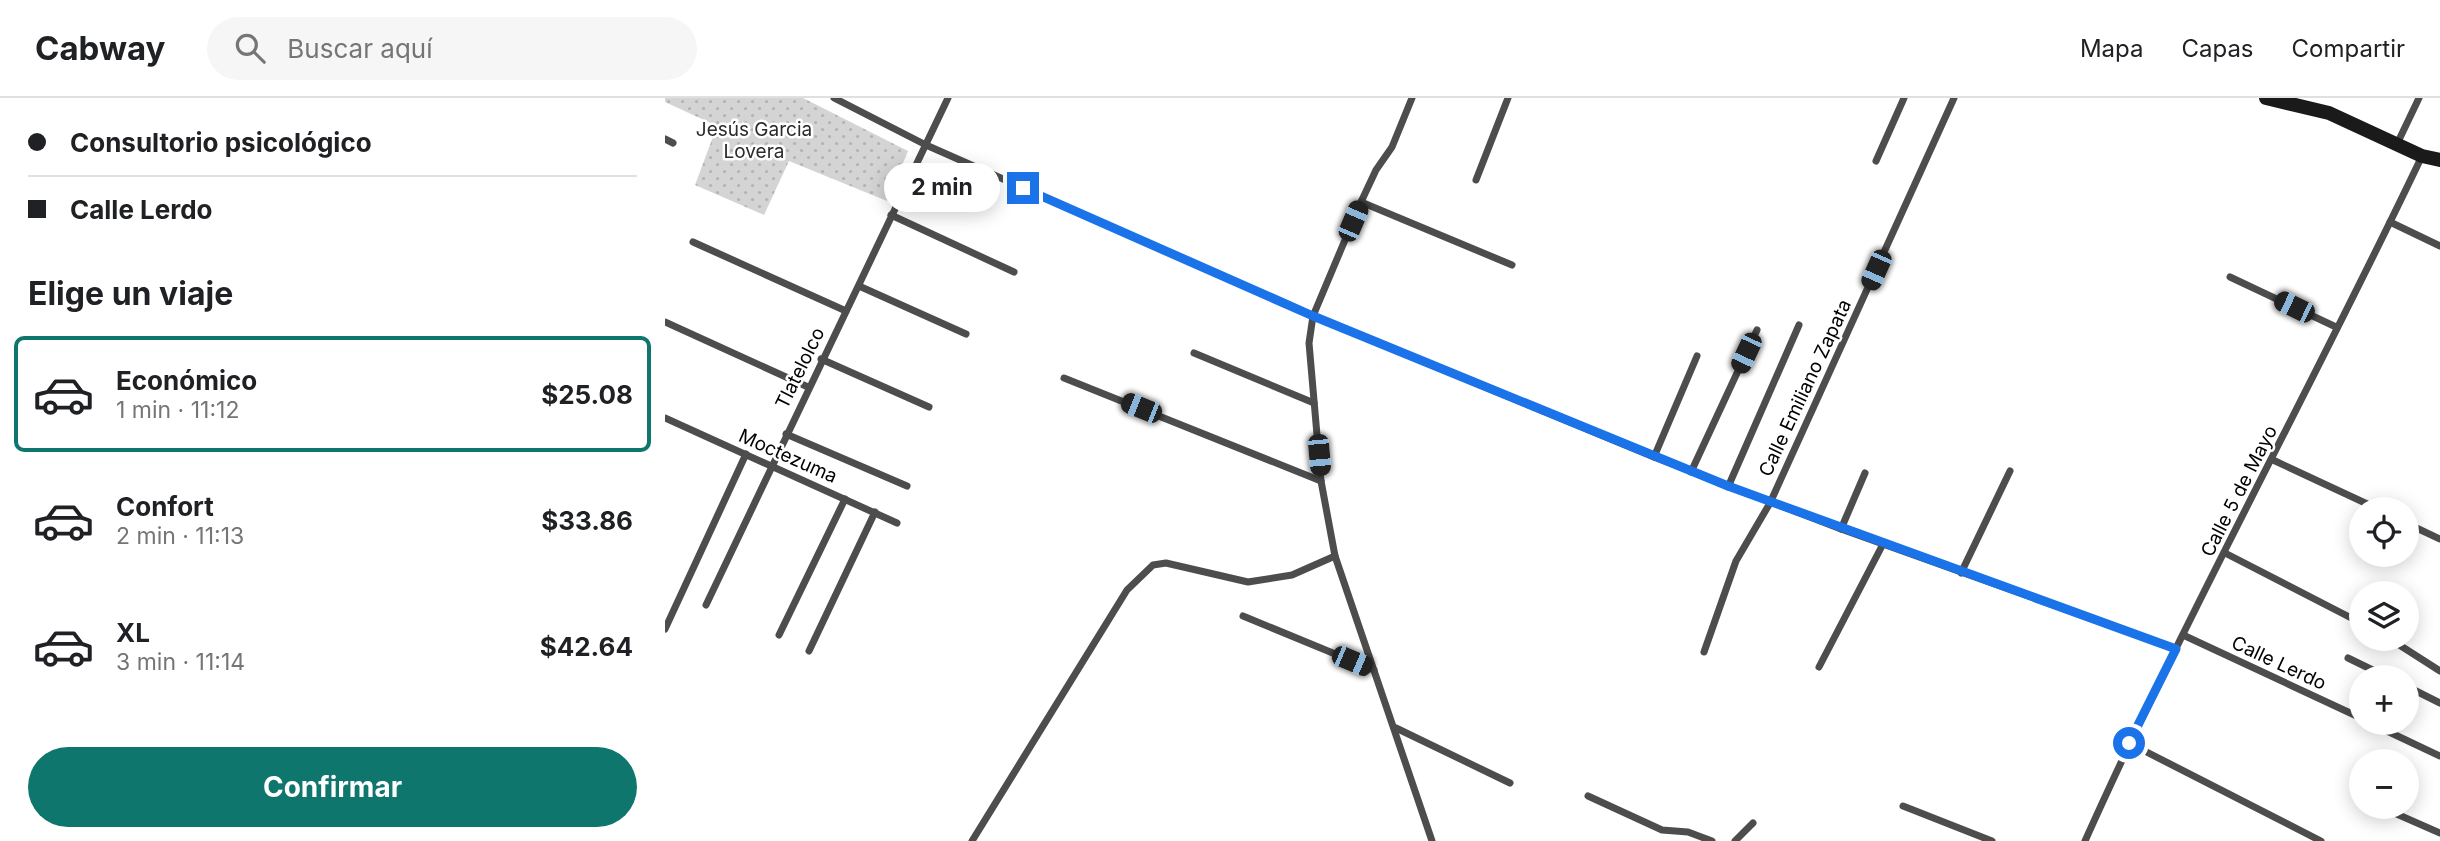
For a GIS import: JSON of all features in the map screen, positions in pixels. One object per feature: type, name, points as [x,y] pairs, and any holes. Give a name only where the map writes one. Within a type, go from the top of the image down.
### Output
[{"type":"main road","points":[[2266,98],[2329,113],[2422,156],[2440,160]]},
{"type":"street","points":[[834,98],[926,145],[1313,316],[1654,457],[1841,530],[2176,649]]},
{"type":"street","name":"Tlatelolco","points":[[706,605],[821,359],[859,286],[948,98]]},
{"type":"street","points":[[1412,98],[1392,147],[1376,170],[1361,202],[1313,316],[1310,343],[1321,481],[1335,556],[1396,728],[1432,841]]},
{"type":"street","points":[[1476,180],[1508,98]]},
{"type":"street","points":[[1876,160],[1904,98]]},
{"type":"street","name":"Calle Emiliano Zapata","points":[[1704,652],[1736,561],[1769,503],[1954,98]]},
{"type":"street","points":[[2397,144],[2419,98]]},
{"type":"street","name":"Calle 5 de Mayo","points":[[2085,841],[2129,743],[2273,460],[2422,156]]},
{"type":"street","points":[[1361,202],[1512,265]]},
{"type":"street","points":[[891,215],[1014,272]]},
{"type":"street","points":[[2391,222],[2440,246]]},
{"type":"street","points":[[693,242],[846,311]]},
{"type":"street","points":[[2230,277],[2336,327]]},
{"type":"street","points":[[859,286],[966,334]]},
{"type":"street","points":[[665,322],[808,387]]},
{"type":"street","points":[[1728,486],[1799,325]]},
{"type":"street","points":[[1691,472],[1757,330]]},
{"type":"street","points":[[1193,353],[1314,403]]},
{"type":"street","points":[[1654,457],[1697,356]]},
{"type":"street","points":[[821,359],[929,407]]},
{"type":"street","points":[[1064,378],[1321,481]]},
{"type":"street","name":"Moctezuma","points":[[665,419],[897,523]]},
{"type":"street","points":[[786,434],[907,486]]},
{"type":"street","points":[[665,629],[746,454]]},
{"type":"street","points":[[2273,460],[2352,497]]},
{"type":"street","points":[[1961,573],[2010,471]]},
{"type":"street","points":[[1841,530],[1865,473]]},
{"type":"street","points":[[779,635],[845,499]]},
{"type":"street","points":[[809,651],[875,512]]},
{"type":"street","points":[[2419,529],[2440,539]]},
{"type":"street","points":[[1819,667],[1883,544]]},
{"type":"street","points":[[2225,553],[2349,617]]},
{"type":"street","points":[[972,841],[1042,723],[1088,656],[1108,618],[1127,590],[1147,569],[1159,562],[1166,562],[1248,583],[1292,575],[1335,556]]},
{"type":"street","points":[[1243,616],[1374,670]]},
{"type":"street","name":"Calle Lerdo","points":[[2183,635],[2349,712]]},
{"type":"street","points":[[2409,651],[2440,671]]},
{"type":"street","points":[[2348,658],[2362,665]]},
{"type":"street","points":[[2419,692],[2440,703]]},
{"type":"street","points":[[1396,728],[1510,783]]},
{"type":"street","points":[[2395,735],[2440,756]]},
{"type":"street","points":[[2129,743],[2321,841]]},
{"type":"street","points":[[1588,796],[1662,830],[1688,832],[1712,841]]},
{"type":"street","points":[[1903,806],[1992,841]]},
{"type":"street","points":[[2408,819],[2440,833]]},
{"type":"street","points":[[1735,841],[1753,823]]},
{"type":"green space","name":"Jesús Garcia Lovera","points":[[665,98],[803,98],[908,151],[887,201],[789,161],[764,215],[695,185],[717,126],[665,102]]},
{"type":"route","points":[[1023,188],[1313,316],[1654,457],[1841,530],[2176,649],[2129,743]]}]
